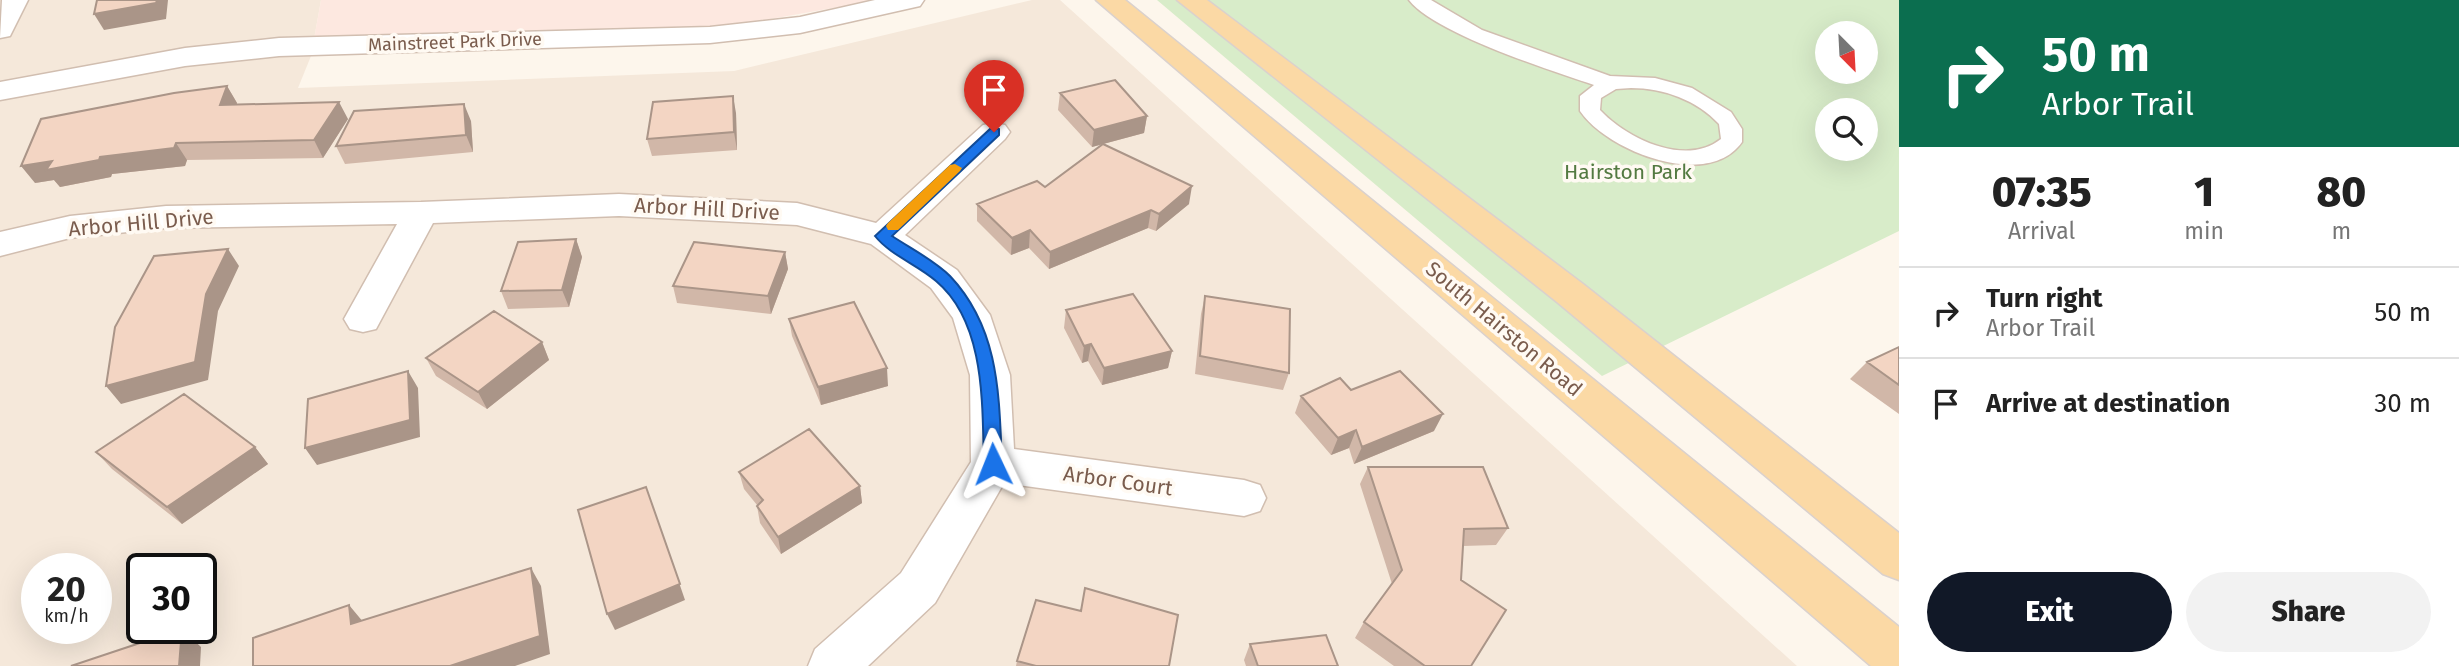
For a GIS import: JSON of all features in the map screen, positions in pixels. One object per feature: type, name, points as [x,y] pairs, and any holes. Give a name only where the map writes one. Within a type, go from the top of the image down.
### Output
[{"type":"main road","name":"South Hairston Road","points":[[1109,0],[1899,657]]},
{"type":"main road","points":[[1191,0],[1570,293],[1899,560]]},
{"type":"street","points":[[0,30],[15,0]]},
{"type":"street","name":"Mainstreet Park Drive","points":[[0,91],[185,57],[279,47],[710,35],[800,25],[911,0]]},
{"type":"street","points":[[883,236],[994,132]]},
{"type":"street","name":"Arbor Hill Drive","points":[[0,244],[70,227],[166,217],[421,213],[619,205],[797,214],[883,236],[944,279],[971,315],[989,375],[993,464]]},
{"type":"street","points":[[363,319],[421,213]]},
{"type":"street","points":[[834,666],[918,588],[993,464]]},
{"type":"street","name":"Arbor Court","points":[[993,464],[1244,498]]},
{"type":"lane","points":[[1418,0],[1468,31],[1611,83],[1645,82],[1685,92],[1703,100],[1728,121],[1732,132],[1731,141],[1724,149],[1694,157],[1652,151],[1631,144],[1606,130],[1590,114],[1587,103],[1590,94],[1598,87],[1611,83]]},
{"type":"shaded area","points":[[0,0],[321,0],[311,56],[298,88],[734,71],[1032,0],[1060,0],[1797,666],[0,666]]},
{"type":"shaded area","points":[[321,0],[878,0],[697,32],[311,56]]},
{"type":"green space","name":"Hairston Park","points":[[1157,0],[1899,0],[1899,231],[1602,376]]},
{"type":"building","points":[[97,0],[157,0],[156,3],[94,14]]},
{"type":"building","points":[[1115,80],[1147,116],[1094,130],[1060,93]]},
{"type":"building","points":[[227,86],[220,105],[339,102],[314,140],[176,143],[174,148],[100,157],[99,160],[46,170],[52,161],[21,166],[41,119],[174,93]]},
{"type":"building","points":[[733,96],[734,132],[647,139],[653,102]]},
{"type":"building","points":[[464,104],[466,135],[336,146],[354,111]]},
{"type":"building","points":[[1103,144],[1192,186],[1159,214],[1151,210],[1050,252],[1030,230],[1012,238],[977,204],[1037,181],[1045,187]]},
{"type":"building","points":[[576,239],[562,290],[501,291],[518,242]]},
{"type":"building","points":[[694,242],[785,252],[768,296],[673,286]]},
{"type":"building","points":[[228,249],[206,294],[195,362],[106,386],[115,327],[154,256]]},
{"type":"building","points":[[1133,294],[1172,351],[1104,368],[1091,344],[1084,346],[1066,310]]},
{"type":"building","points":[[1205,296],[1290,309],[1289,373],[1200,356]]},
{"type":"building","points":[[854,302],[887,368],[818,387],[789,319]]},
{"type":"building","points":[[494,311],[542,342],[478,392],[426,358]]},
{"type":"building","points":[[1899,347],[1899,385],[1867,362]]},
{"type":"building","points":[[408,371],[410,420],[305,448],[308,399]]},
{"type":"building","points":[[1400,371],[1443,414],[1362,447],[1356,430],[1338,438],[1301,396],[1340,378],[1351,390]]},
{"type":"building","points":[[184,394],[255,447],[167,507],[96,452]]},
{"type":"building","points":[[809,429],[860,486],[778,537],[757,506],[763,500],[739,472]]},
{"type":"building","points":[[1368,467],[1483,467],[1508,528],[1464,529],[1461,580],[1506,610],[1471,666],[1425,666],[1364,622],[1402,570]]},
{"type":"building","points":[[646,487],[680,584],[607,614],[578,510]]},
{"type":"building","points":[[531,568],[540,636],[450,666],[253,666],[253,638],[349,605],[351,624]]},
{"type":"building","points":[[1085,588],[1178,615],[1169,666],[1036,666],[1017,661],[1036,600],[1081,611]]},
{"type":"building","points":[[1326,635],[1338,666],[1258,666],[1250,644]]},
{"type":"building","points":[[137,644],[181,644],[179,666],[71,666]]},
{"type":"slow traffic","points":[[893,226],[955,168]]},
{"type":"route","points":[[993,464],[989,375],[971,315],[944,279],[883,236],[994,132]]}]
